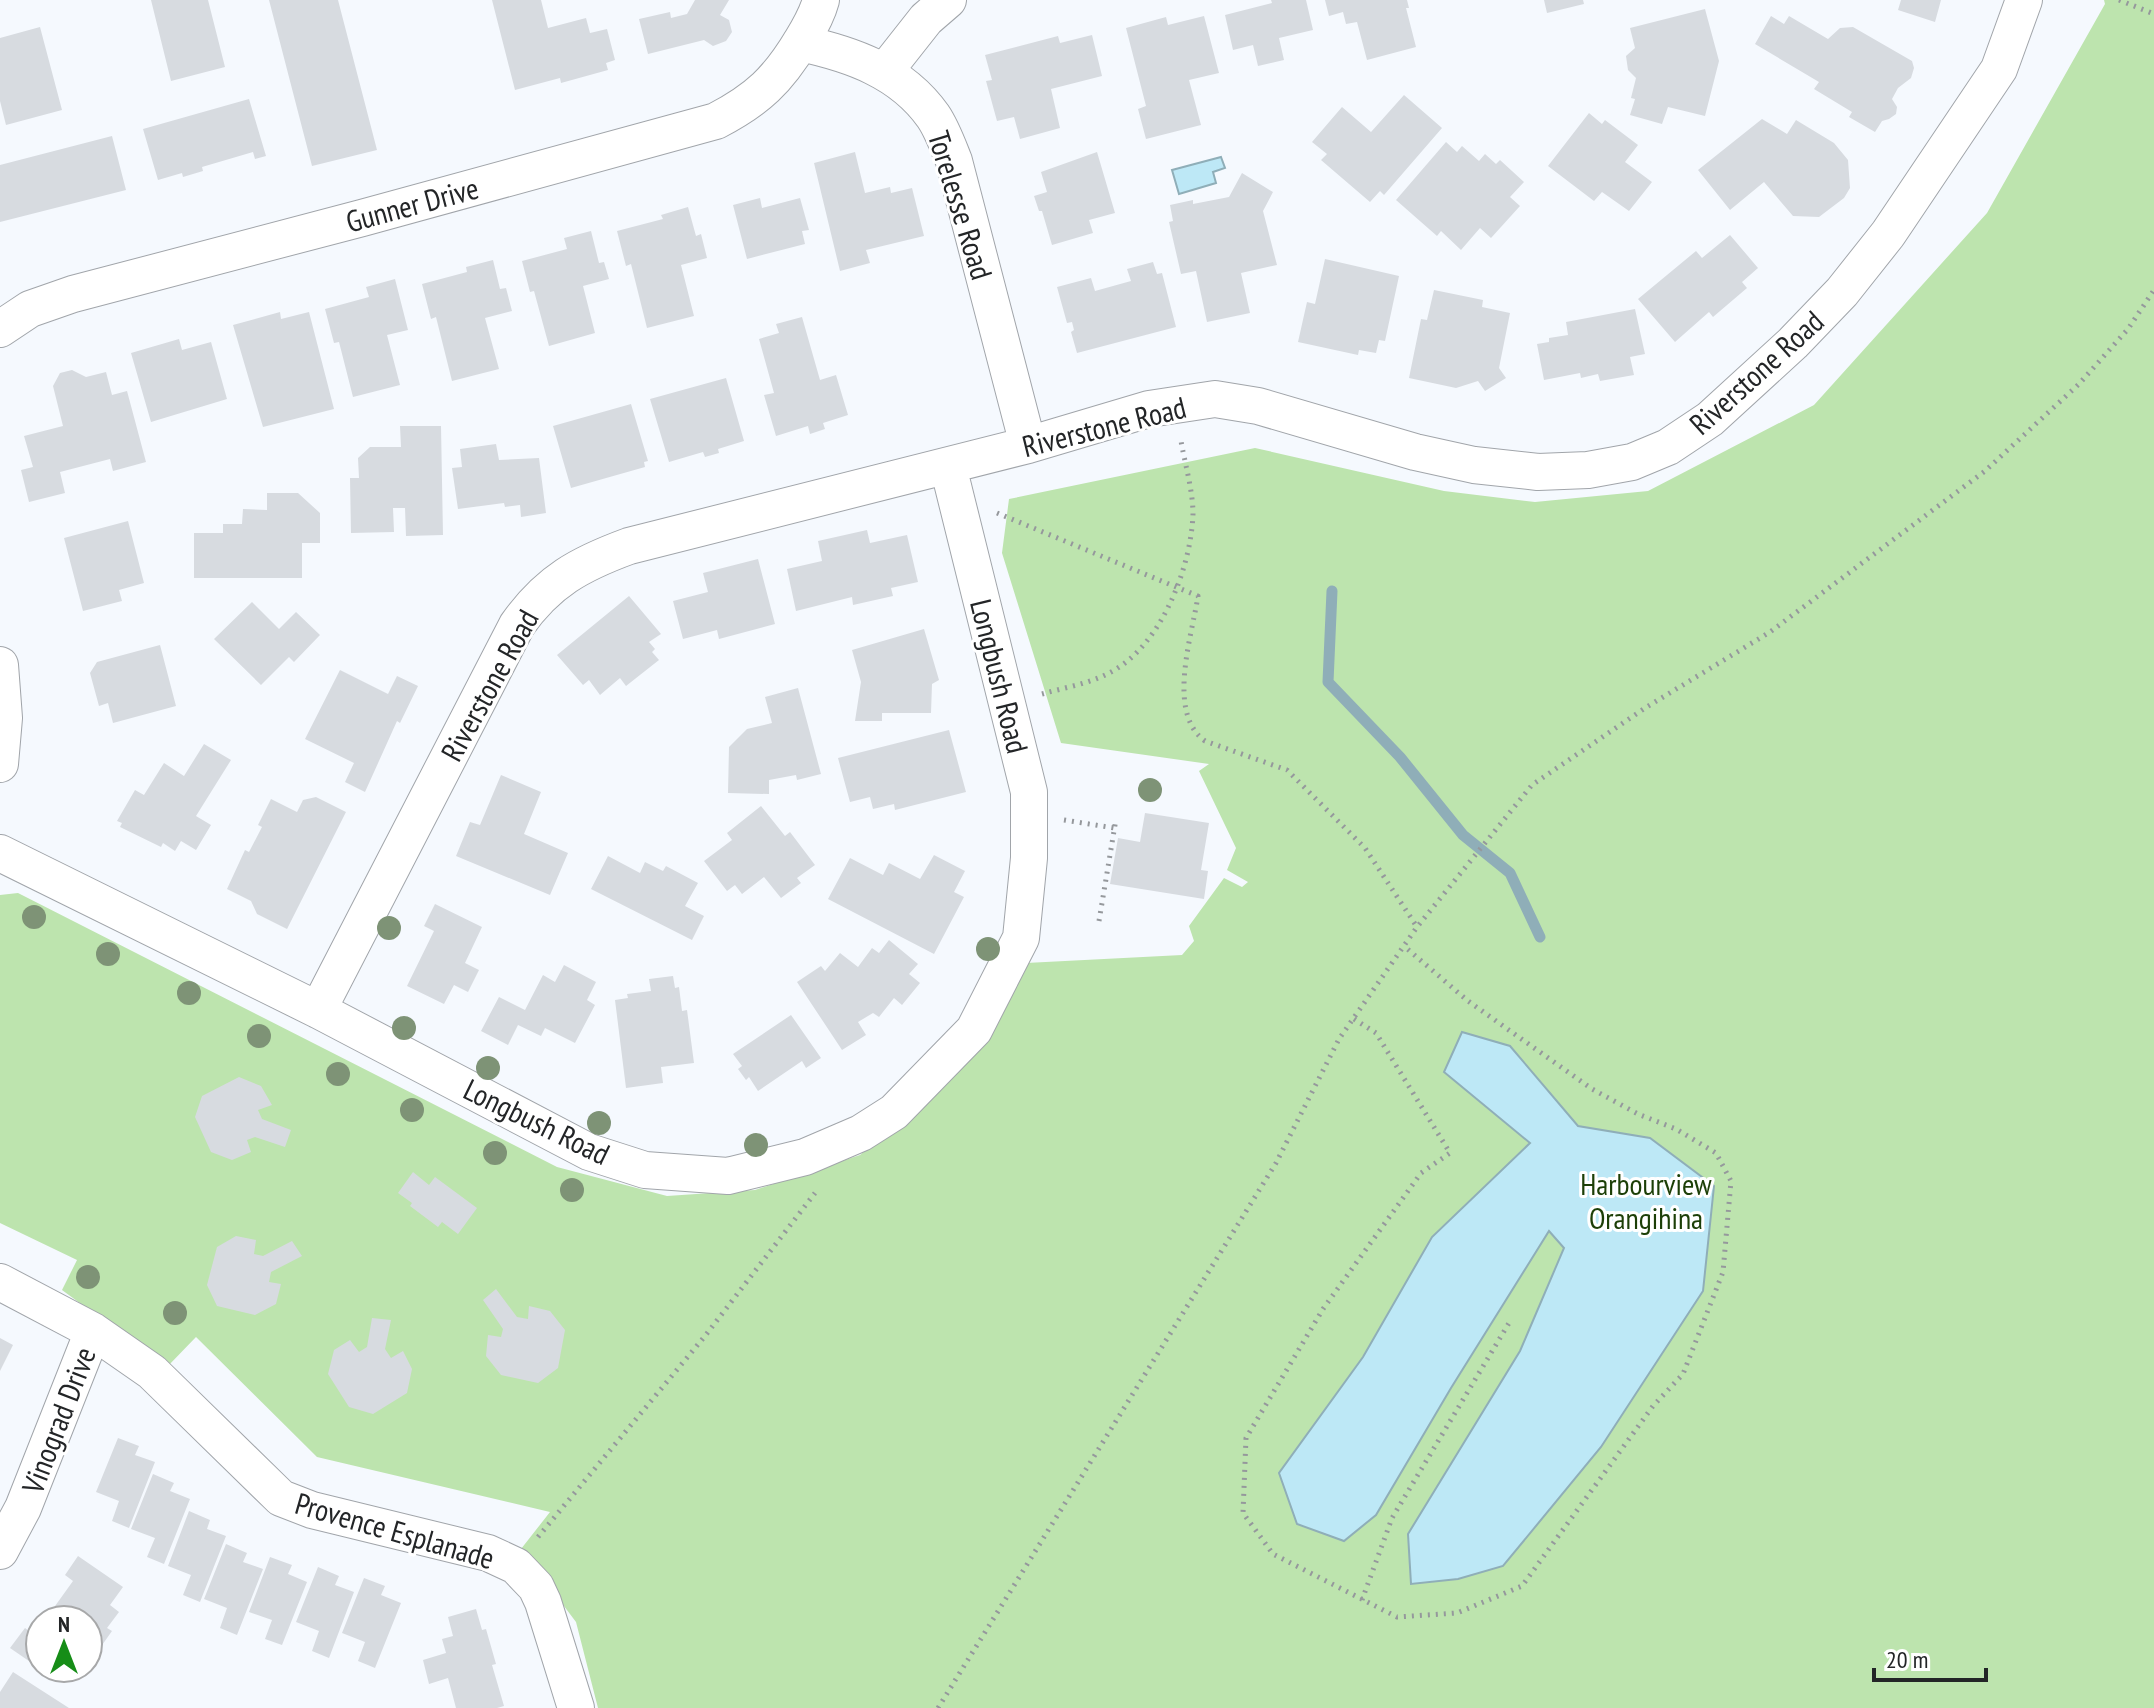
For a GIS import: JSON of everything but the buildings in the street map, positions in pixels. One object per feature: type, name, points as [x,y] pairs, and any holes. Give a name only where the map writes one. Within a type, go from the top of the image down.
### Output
[{"type":"street","points":[[794,0],[800,43]]},
{"type":"street","name":"Gunner Drive","points":[[0,329],[30,309],[73,294],[716,121],[759,95],[789,63],[812,24],[821,0]]},
{"type":"street","points":[[885,71],[926,19],[948,0]]},
{"type":"street","name":"Riverstone Road","points":[[318,1010],[517,625],[534,601],[563,577],[593,559],[629,546],[1028,445],[1149,409],[1215,399],[1258,406],[1415,452],[1474,465],[1538,472],[1588,470],[1632,462],[1668,447],[1710,419],[1793,343],[1842,292],[1888,234],[1999,69],[2024,0]]},
{"type":"street","name":"Torelesse Road","points":[[800,43],[856,57],[885,71],[932,115],[954,161],[1028,445]]},
{"type":"street","name":"Longbush Road","points":[[0,853],[318,1010],[589,1152],[645,1170],[728,1176],[805,1157],[861,1133],[894,1112],[974,1030],[1021,938],[1029,858],[1029,792],[948,466]]},
{"type":"street","points":[[0,665],[4,718],[0,764]]},
{"type":"street","name":"Provence Esplanade","points":[[0,1282],[93,1331],[152,1372],[281,1498],[312,1510],[488,1553],[516,1566],[536,1587],[543,1602],[576,1708]]},
{"type":"street","name":"Vinograd Drive","points":[[0,1551],[23,1508],[93,1331]]},
{"type":"path","points":[[2119,0],[2154,14]]},
{"type":"path","points":[[938,1708],[1276,1163],[1339,1039],[1417,927],[1532,785],[1645,708],[1770,632],[1985,471],[2079,384],[2128,329],[2154,290]]},
{"type":"path","points":[[1034,696],[1108,674],[1142,646],[1158,626],[1177,587],[1190,540],[1193,511],[1181,439]]},
{"type":"path","points":[[987,510],[1198,596],[1184,677],[1184,704],[1195,734],[1205,741],[1287,770],[1365,848],[1417,927]]},
{"type":"path","points":[[1060,819],[1114,828]]},
{"type":"path","points":[[1099,921],[1116,819]]},
{"type":"path","points":[[1354,1019],[1376,1033],[1450,1153],[1421,1173],[1323,1309],[1246,1438],[1243,1513],[1273,1554],[1397,1617],[1457,1613],[1522,1586],[1653,1406],[1683,1374],[1723,1272],[1730,1221],[1731,1181],[1716,1153],[1676,1129],[1638,1114],[1592,1089],[1468,1001],[1404,946]]},
{"type":"path","points":[[535,1540],[705,1336],[823,1183]]},
{"type":"path","points":[[1362,1600],[1392,1518],[1509,1323]]},
{"type":"green space","name":"Harbourview Orangihina","points":[[2104,0],[2154,0],[2154,1708],[598,1708],[576,1622],[521,1549],[550,1512],[317,1457],[196,1337],[167,1367],[62,1290],[77,1260],[0,1223],[0,895],[18,893],[557,1167],[667,1196],[755,1190],[860,1155],[947,1079],[1026,963],[1182,955],[1194,941],[1189,926],[1224,878],[1242,887],[1248,882],[1227,870],[1236,848],[1199,771],[1209,764],[1061,743],[1002,553],[1009,499],[1255,448],[1444,491],[1535,502],[1648,491],[1814,405],[1987,213],[2105,4]]},
{"type":"water","points":[[1221,157],[1225,168],[1213,172],[1216,183],[1179,194],[1172,170]]},
{"type":"water","points":[[1462,1032],[1510,1046],[1578,1126],[1650,1138],[1714,1186],[1703,1291],[1601,1447],[1503,1566],[1458,1579],[1411,1584],[1408,1534],[1520,1351],[1564,1248],[1549,1231],[1376,1515],[1344,1541],[1297,1524],[1279,1473],[1363,1357],[1432,1237],[1530,1143],[1444,1072]]},
{"type":"waterway","points":[[1332,591],[1328,682],[1400,757],[1463,835],[1510,873],[1540,937]]}]
